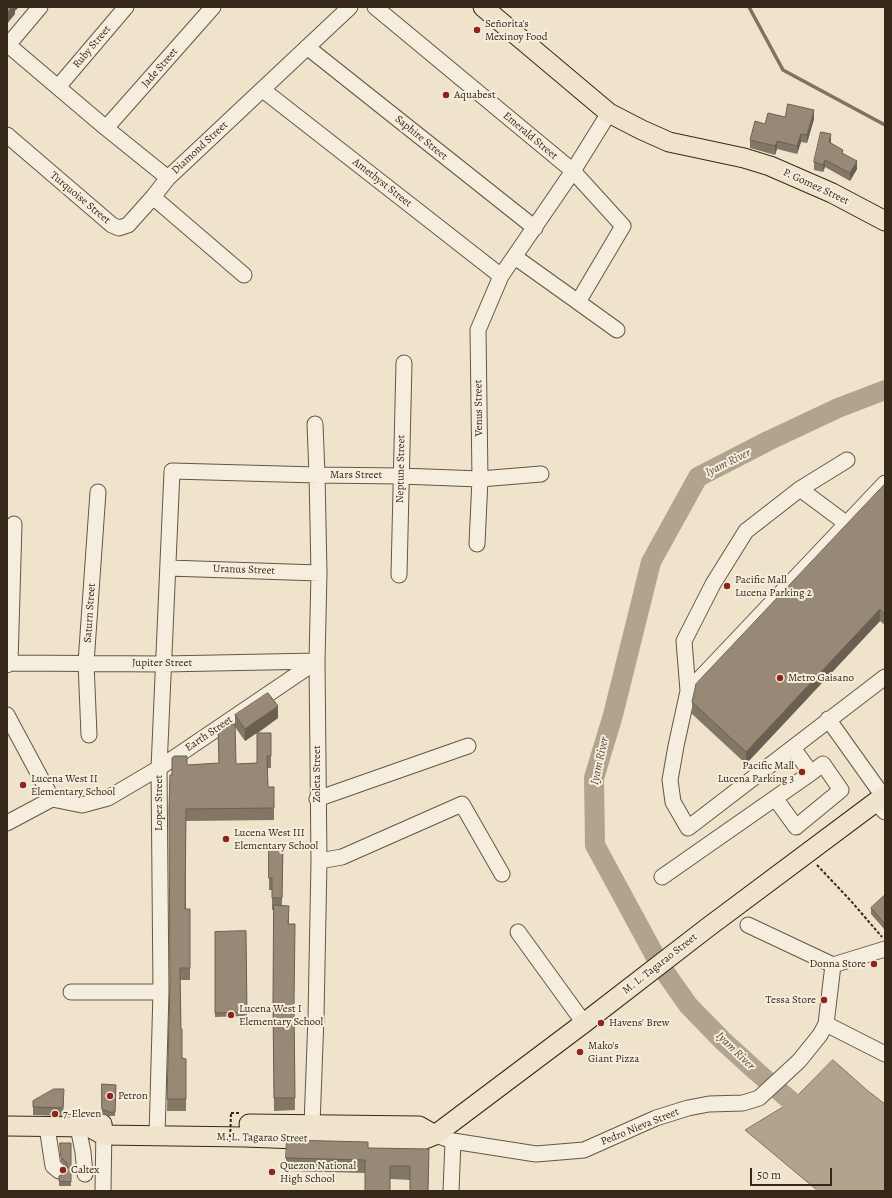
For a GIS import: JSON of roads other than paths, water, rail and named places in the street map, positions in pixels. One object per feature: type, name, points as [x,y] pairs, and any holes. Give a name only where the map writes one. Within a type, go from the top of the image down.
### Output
[{"type":"main road","name":"P. Gomez Street","points":[[482,7],[610,113],[642,130],[669,142],[744,158],[770,166],[832,193],[880,218]]},
{"type":"main road","name":"M. L. Tagarao Street","points":[[7,1126],[157,1130],[246,1137],[381,1142],[420,1141],[444,1138],[624,992],[807,854],[882,801]]},
{"type":"main road","name":"M. L. Tagarao Street","points":[[157,1130],[312,1125],[419,1126],[444,1138]]},
{"type":"street","points":[[7,45],[40,7]]},
{"type":"street","name":"Ruby Street","points":[[58,87],[126,7]]},
{"type":"street","name":"Jade Street","points":[[106,128],[213,7]]},
{"type":"street","name":"Diamond Street","points":[[7,45],[168,178],[350,7]]},
{"type":"street","name":"Emerald Street","points":[[375,7],[573,171],[623,226],[578,302]]},
{"type":"street","name":"Saphire Street","points":[[307,47],[535,228]]},
{"type":"street","name":"Amethyst Street","points":[[263,90],[501,276]]},
{"type":"street","name":"Venus Street","points":[[477,544],[480,479],[478,330],[501,276],[535,228],[610,113]]},
{"type":"street","name":"Turquoise Street","points":[[7,135],[112,225],[119,228],[128,225],[168,178]]},
{"type":"street","points":[[153,197],[244,275]]},
{"type":"street","points":[[515,257],[617,330]]},
{"type":"street","name":"Neptune Street","points":[[399,575],[404,363]]},
{"type":"street","name":"Zoleta Street","points":[[312,1125],[316,1017],[318,861],[317,799],[319,572],[318,475],[315,424]]},
{"type":"street","points":[[702,851],[673,802],[670,780],[688,691],[684,641],[712,584],[746,531],[800,489],[847,460]]},
{"type":"street","name":"Mars Street","points":[[172,471],[480,479],[541,474]]},
{"type":"street","name":"Lopez Street","points":[[157,1130],[161,992],[159,768],[172,471]]},
{"type":"street","points":[[688,691],[885,483]]},
{"type":"street","points":[[800,489],[846,524]]},
{"type":"street","name":"Saturn Street","points":[[89,735],[86,663],[98,492]]},
{"type":"street","points":[[8,664],[14,524]]},
{"type":"street","name":"Uranus Street","points":[[168,568],[319,572]]},
{"type":"street","name":"Jupiter Street","points":[[8,664],[164,664],[318,661]]},
{"type":"street","name":"Earth Street","points":[[52,799],[82,805],[108,798],[159,768],[318,661]]},
{"type":"street","points":[[688,828],[885,677]]},
{"type":"street","points":[[7,715],[52,799],[7,823]]},
{"type":"street","points":[[828,720],[882,801]]},
{"type":"street","points":[[317,799],[468,746]]},
{"type":"street","points":[[793,748],[810,773]]},
{"type":"street","points":[[662,877],[702,851],[775,798],[823,764],[841,790],[796,827],[775,798]]},
{"type":"street","points":[[318,861],[342,857],[462,804],[502,874]]},
{"type":"street","points":[[748,926],[833,965],[885,949]]},
{"type":"street","points":[[518,932],[584,1023]]},
{"type":"street","name":"Pedro Nieva Street","points":[[444,1138],[536,1154],[584,1150],[656,1118],[688,1108],[709,1104],[743,1103],[752,1101],[764,1095],[799,1061],[820,1035],[826,1024],[833,965]]},
{"type":"street","points":[[71,992],[161,992]]},
{"type":"street","points":[[826,1024],[885,1054]]},
{"type":"street","points":[[47,1127],[53,1166],[103,1185]]},
{"type":"street","points":[[72,1172],[94,1128]]},
{"type":"street","points":[[94,1128],[103,1185]]},
{"type":"street","points":[[444,1138],[451,1191]]},
{"type":"waterway","points":[[749,7],[783,70],[885,125]]},
{"type":"waterway","name":"Iyam River","points":[[812,1119],[723,1041],[688,1005],[660,965],[595,845],[594,778],[613,715],[651,562],[698,477],[768,441],[838,408],[885,390]]},
{"type":"place","name":"Señorita's Mexinoy Food","points":[[477,30]]},
{"type":"place","name":"Aquabest","points":[[446,95]]},
{"type":"place","name":"Pacific Mall Lucena Parking 2","points":[[727,586]]},
{"type":"place","name":"Metro Gaisano","points":[[780,678]]},
{"type":"place","name":"Pacific Mall Lucena Parking 3","points":[[802,772]]},
{"type":"place","name":"Lucena West II Elementary School","points":[[23,785]]},
{"type":"place","name":"Lucena West III Elementary School","points":[[226,839]]},
{"type":"place","name":"Donna Store","points":[[874,964]]},
{"type":"place","name":"Tessa Store","points":[[824,1000]]},
{"type":"place","name":"Lucena West I Elementary School","points":[[231,1015]]},
{"type":"place","name":"Havens' Brew","points":[[601,1023]]},
{"type":"place","name":"Mako's Giant Pizza","points":[[580,1052]]},
{"type":"place","name":"Petron","points":[[110,1096]]},
{"type":"place","name":"7-Eleven","points":[[55,1114]]},
{"type":"place","name":"Caltex","points":[[63,1170]]},
{"type":"place","name":"Quezon National High School","points":[[272,1172]]}]
